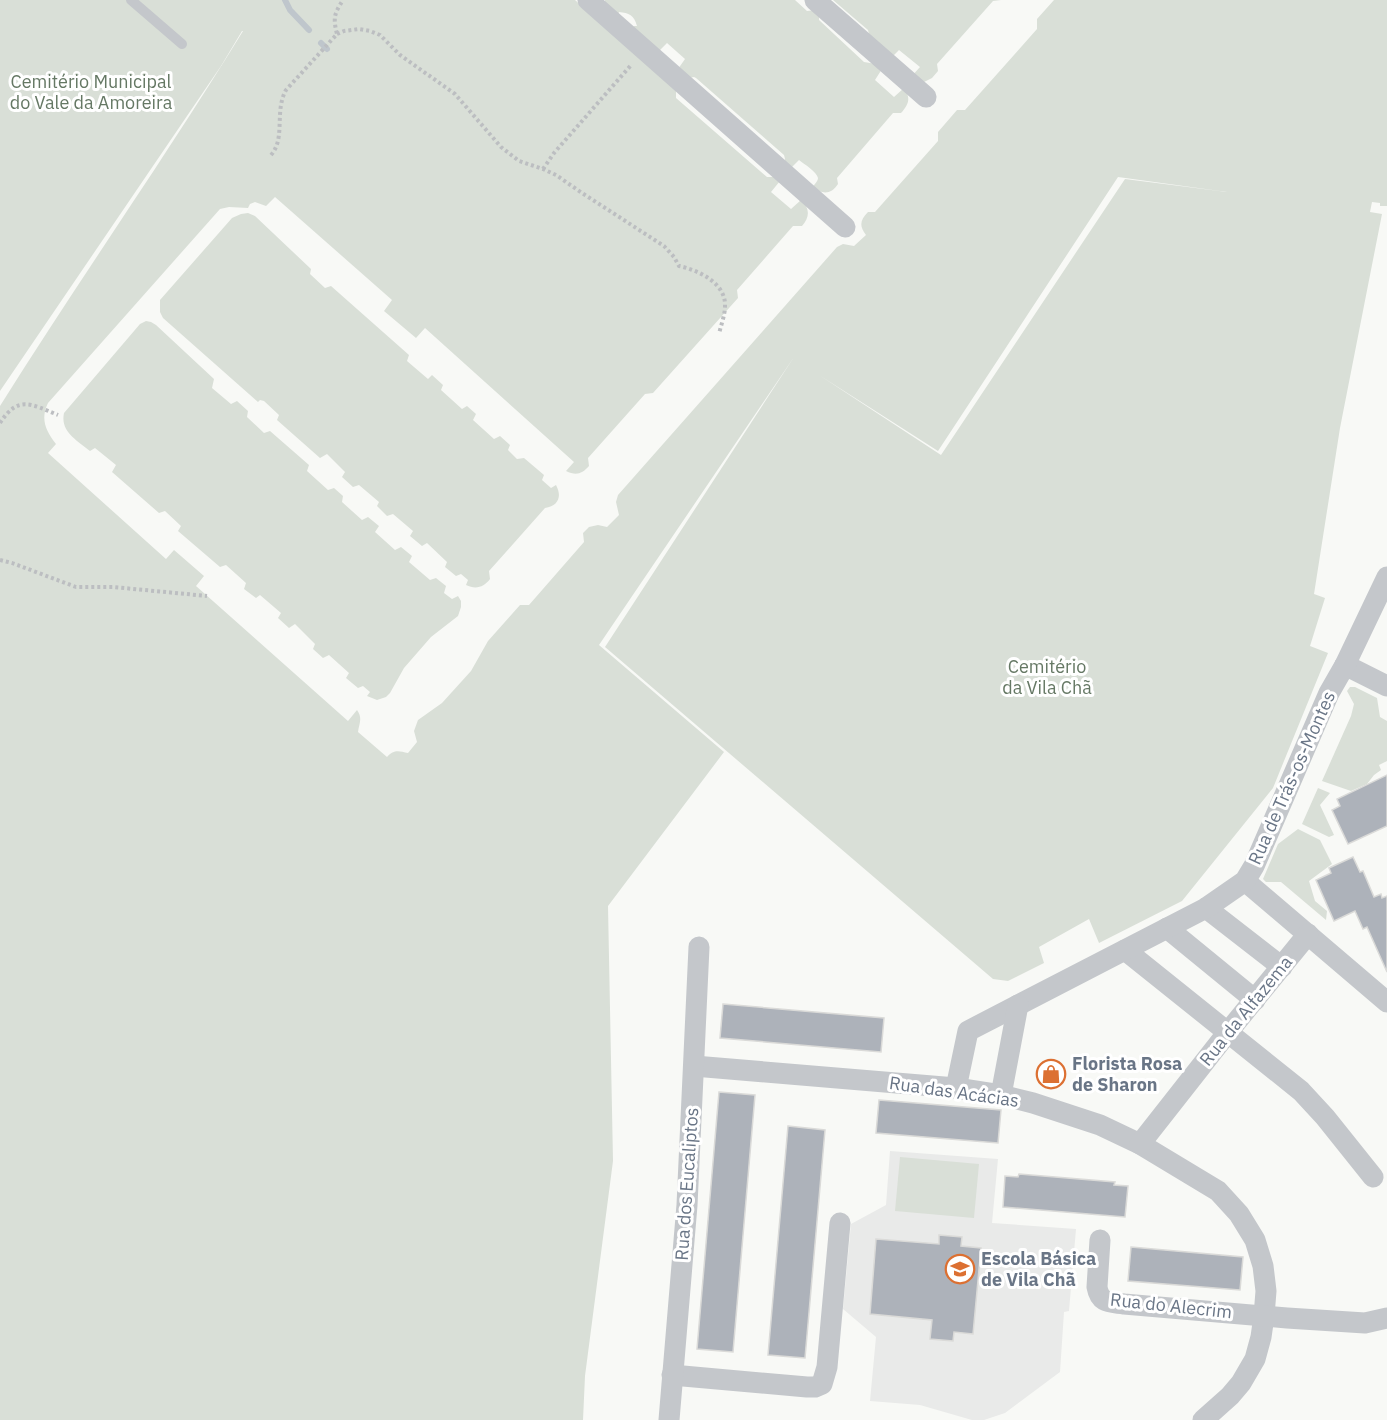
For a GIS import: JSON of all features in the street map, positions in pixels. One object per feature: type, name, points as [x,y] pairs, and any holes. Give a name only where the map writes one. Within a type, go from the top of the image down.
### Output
[{"type":"street","points":[[588,0],[845,227]]},
{"type":"street","points":[[815,0],[926,97]]},
{"type":"street","name":"Rua de Trás-os-Montes","points":[[956,1088],[968,1031],[1206,908],[1245,881],[1254,866],[1329,693],[1346,665],[1387,577]]},
{"type":"street","points":[[1346,665],[1387,686]]},
{"type":"street","points":[[1245,881],[1387,1002]]},
{"type":"street","points":[[1206,908],[1282,967]]},
{"type":"street","points":[[1167,928],[1255,999]]},
{"type":"street","name":"Rua da Alfazema","points":[[1140,1144],[1308,934]]},
{"type":"street","name":"Rua dos Eucaliptos","points":[[669,1420],[687,1205],[699,947]]},
{"type":"street","points":[[1125,950],[1301,1091],[1373,1177]]},
{"type":"street","points":[[1001,1095],[1018,1005]]},
{"type":"street","name":"Rua das Acácias","points":[[694,1066],[956,1088],[1001,1095],[1100,1125],[1140,1144],[1218,1191],[1239,1214],[1255,1240],[1263,1266],[1266,1291],[1261,1337],[1254,1359],[1241,1383],[1203,1420]]},
{"type":"street","points":[[672,1376],[807,1387],[822,1384],[827,1367],[840,1223]]},
{"type":"street","name":"Rua do Alecrim","points":[[1101,1240],[1097,1287],[1098,1295],[1105,1301],[1264,1316]]},
{"type":"street","points":[[1264,1316],[1365,1323],[1387,1318]]},
{"type":"lane","points":[[131,0],[182,44]]},
{"type":"path","points":[[336,35],[334,18],[343,0]]},
{"type":"path","points":[[272,155],[278,145],[280,106],[283,96],[314,58],[336,35],[359,29],[380,35],[400,55],[454,94],[501,147],[519,161],[543,168],[556,175],[664,246],[679,266],[713,282],[720,289],[725,300],[725,309],[718,334]]},
{"type":"path","points":[[543,168],[644,50]]},
{"type":"path","points":[[0,423],[14,406],[22,404],[58,415]]},
{"type":"path","points":[[0,560],[76,587],[114,587],[207,596]]},
{"type":"shaded area","name":"Escola Básica de Vila Chã","points":[[890,1151],[998,1159],[992,1223],[1076,1229],[1069,1311],[1064,1312],[1060,1372],[1005,1413],[984,1420],[972,1420],[920,1405],[870,1401],[876,1337],[843,1309],[851,1224],[886,1205]]},
{"type":"green space","points":[[0,0],[575,0],[676,90],[676,98],[767,177],[774,177],[780,181],[771,192],[791,209],[801,200],[807,209],[808,216],[805,223],[802,226],[793,226],[737,290],[738,298],[653,393],[645,394],[588,458],[589,466],[579,473],[566,471],[574,462],[425,328],[416,338],[384,311],[392,300],[275,197],[266,206],[255,202],[248,208],[220,209],[48,403],[44,420],[56,444],[48,453],[166,559],[174,550],[204,576],[196,586],[348,721],[357,710],[360,718],[358,732],[387,757],[399,751],[408,753],[417,742],[414,731],[418,720],[442,703],[471,671],[488,641],[520,605],[529,605],[584,542],[583,533],[589,527],[598,525],[607,527],[619,515],[616,502],[618,495],[837,247],[843,244],[854,246],[866,235],[861,226],[865,215],[868,212],[875,212],[938,141],[938,132],[957,110],[965,110],[1037,29],[1037,19],[1054,0],[1387,0],[1387,206],[1380,206],[1380,203],[1372,202],[1370,212],[1382,214],[1340,428],[1314,594],[1325,598],[1310,646],[1328,653],[1273,788],[1182,901],[1099,943],[1089,919],[1039,947],[1044,963],[1008,981],[993,979],[605,647],[794,357],[599,645],[724,752],[608,906],[613,1161],[585,1376],[583,1420],[0,1420],[0,406],[215,74],[0,391]],"holes":[[[1118,177],[1227,192],[1125,179],[941,455],[819,375],[938,451]]]},
{"type":"green space","points":[[605,0],[795,0],[807,11],[815,10],[819,13],[819,20],[864,62],[876,64],[882,69],[875,80],[894,97],[904,88],[908,95],[907,104],[901,113],[893,113],[837,178],[838,184],[835,188],[830,192],[820,191],[812,188],[818,178],[813,171],[799,160],[791,168],[784,162],[784,155],[696,78],[689,78],[678,69],[685,59],[667,43],[658,52],[632,29],[637,26],[633,17],[623,12],[619,12],[618,15],[605,3]]},
{"type":"green space","points":[[833,0],[1001,0],[993,1],[937,64],[938,71],[924,82],[911,77],[920,67],[899,50],[890,59],[868,30]]},
{"type":"green space","points":[[248,213],[255,216],[311,269],[310,274],[325,288],[331,286],[409,355],[407,361],[428,379],[432,375],[443,385],[441,390],[462,409],[467,406],[476,414],[473,420],[494,439],[500,436],[510,445],[508,450],[517,459],[524,458],[544,475],[542,480],[551,488],[556,485],[559,497],[556,503],[545,508],[489,571],[490,579],[485,584],[480,587],[466,585],[468,580],[461,574],[456,576],[445,567],[447,562],[427,543],[422,546],[410,536],[413,531],[393,514],[387,516],[377,506],[379,502],[359,485],[353,487],[342,477],[345,472],[327,454],[320,458],[277,420],[279,415],[264,401],[258,402],[163,318],[160,312],[160,300],[232,218]]},
{"type":"green space","points":[[146,321],[156,325],[214,379],[212,388],[231,404],[237,401],[248,411],[247,417],[264,433],[270,431],[309,465],[307,471],[328,490],[334,488],[343,496],[342,502],[362,520],[368,517],[379,526],[375,532],[395,550],[401,547],[412,556],[409,562],[430,580],[436,578],[446,586],[444,593],[452,599],[458,596],[461,607],[458,616],[431,637],[404,668],[386,697],[377,700],[367,696],[370,692],[363,686],[358,688],[346,678],[349,673],[329,655],[323,658],[313,649],[315,644],[295,624],[289,628],[278,618],[281,613],[260,595],[256,598],[244,589],[246,583],[226,565],[220,567],[178,531],[181,526],[165,511],[159,513],[112,472],[116,465],[95,448],[90,451],[67,430],[63,420],[64,413],[140,324]]},
{"type":"green space","points":[[1350,687],[1355,687],[1377,698],[1380,717],[1387,721],[1387,761],[1379,765],[1381,770],[1367,784],[1351,791],[1322,781],[1351,716],[1354,704],[1347,691]]},
{"type":"green space","points":[[1318,788],[1330,793],[1320,805],[1334,835],[1329,837],[1302,824]]},
{"type":"green space","points":[[1298,829],[1320,840],[1332,864],[1309,881],[1315,901],[1327,911],[1326,920],[1281,882],[1266,882],[1263,879],[1278,844]]},
{"type":"green space","points":[[900,1157],[979,1164],[974,1218],[895,1211]]},
{"type":"building","points":[[1387,775],[1387,826],[1348,844],[1332,810],[1340,806],[1337,799]]},
{"type":"building","points":[[1353,857],[1360,872],[1363,871],[1374,897],[1381,894],[1382,898],[1387,896],[1387,972],[1367,927],[1363,929],[1355,911],[1334,921],[1316,880],[1331,873],[1329,868]]},
{"type":"building","points":[[723,1004],[884,1018],[881,1052],[720,1038]]},
{"type":"building","points":[[719,1092],[755,1095],[733,1352],[697,1349]]},
{"type":"building","points":[[879,1100],[1001,1110],[998,1143],[876,1133]]},
{"type":"building","points":[[788,1126],[825,1130],[805,1358],[768,1355]]},
{"type":"building","points":[[1019,1174],[1115,1182],[1114,1185],[1128,1186],[1125,1217],[1003,1207],[1005,1176],[1018,1177]]},
{"type":"building","points":[[939,1235],[962,1237],[961,1246],[981,1248],[973,1334],[954,1332],[953,1341],[930,1339],[932,1320],[870,1314],[876,1239],[939,1244]]},
{"type":"building","points":[[1131,1247],[1243,1257],[1240,1290],[1128,1281]]},
{"type":"waterway","points":[[285,0],[290,10],[309,30]]},
{"type":"waterway","points":[[321,43],[327,49]]},
{"type":"place","name":"Florista Rosa de Sharon","points":[[1051,1074]]},
{"type":"place","name":"Escola Básica de Vila Chã","points":[[960,1269]]},
{"type":"park label","name":"Cemitério Municipal do Vale da Amoreira","points":[[91,92]]},
{"type":"park label","name":"Cemitério da Vila Chã","points":[[1047,677]]}]
